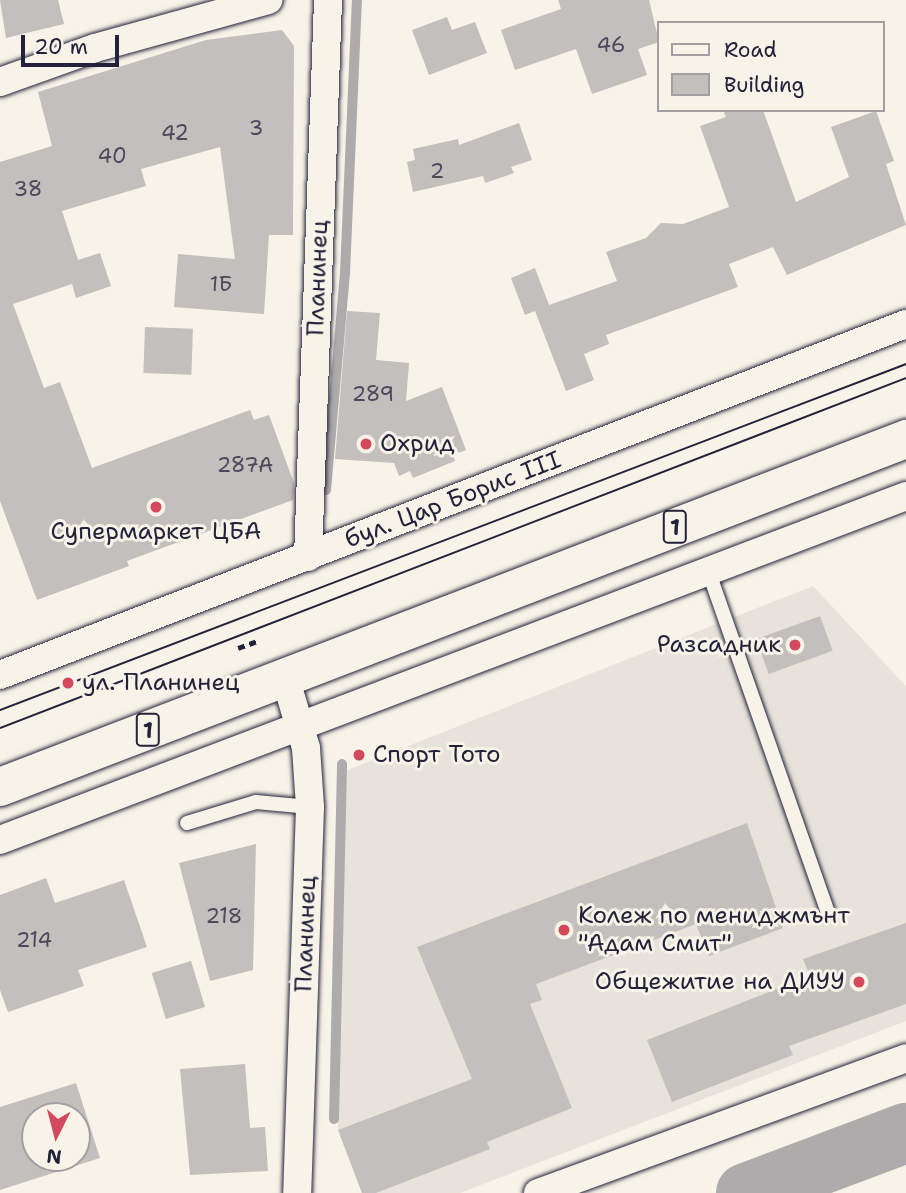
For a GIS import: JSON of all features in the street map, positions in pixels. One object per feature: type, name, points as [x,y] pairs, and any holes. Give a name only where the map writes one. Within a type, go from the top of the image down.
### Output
[{"type":"main road","name":"1","points":[[0,787],[906,439]]},
{"type":"street","points":[[0,82],[95,48],[268,0]]},
{"type":"street","name":"Планинец","points":[[308,557],[328,0]]},
{"type":"street","name":"бул. Цар Борис III","points":[[0,675],[906,324]]},
{"type":"street","points":[[0,840],[906,496]]},
{"type":"street","name":"Планинец","points":[[285,677],[302,725],[310,807],[297,1193]]},
{"type":"street","points":[[538,1193],[906,1058]]},
{"type":"lane","points":[[709,573],[828,912]]},
{"type":"lane","points":[[187,823],[256,802],[310,807]]},
{"type":"path","points":[[238,648],[257,642]]},
{"type":"shaded area","points":[[813,586],[906,686],[906,1021],[460,1193],[362,1193],[338,1130],[345,771]]},
{"type":"building","points":[[0,0],[58,0],[64,24],[6,38]]},
{"type":"building","points":[[558,0],[649,0],[657,43],[638,49],[647,75],[592,94],[576,49],[515,70],[501,30],[561,9]]},
{"type":"building","points":[[447,17],[452,30],[475,22],[487,53],[429,75],[412,30]]},
{"type":"building","points":[[282,30],[294,46],[293,235],[269,235],[264,314],[174,307],[178,254],[235,259],[220,147],[141,169],[146,186],[62,211],[78,260],[100,253],[111,286],[76,298],[72,284],[13,304],[44,388],[60,382],[92,468],[250,410],[254,420],[269,415],[294,483],[293,500],[127,561],[129,566],[37,600],[0,501],[0,162],[52,146],[38,92],[206,40]]},
{"type":"building","points":[[724,112],[764,112],[796,202],[849,177],[831,127],[876,112],[894,161],[886,164],[906,225],[787,275],[773,247],[729,264],[738,287],[606,335],[609,344],[584,354],[594,380],[566,391],[535,311],[525,315],[511,278],[535,268],[549,305],[617,281],[606,252],[646,238],[661,223],[683,224],[729,207],[700,126],[726,117]]},
{"type":"building","points":[[519,123],[532,160],[511,167],[514,173],[485,183],[483,176],[413,192],[407,162],[415,160],[413,149],[458,139],[459,145]]},
{"type":"building","points":[[347,311],[380,313],[376,360],[409,363],[406,401],[442,387],[466,450],[453,455],[455,461],[413,478],[410,471],[399,476],[394,463],[335,459]]},
{"type":"building","points":[[145,327],[193,329],[191,375],[143,373]]},
{"type":"building","name":"Разсадник","points":[[820,616],[833,651],[769,674],[756,639]]},
{"type":"building","points":[[747,823],[783,928],[709,956],[696,924],[536,984],[542,1000],[530,1004],[572,1108],[487,1142],[490,1149],[376,1193],[362,1193],[338,1130],[472,1079],[417,947]]},
{"type":"building","points":[[256,844],[253,970],[210,981],[179,863]]},
{"type":"building","points":[[46,878],[55,903],[124,880],[147,947],[78,970],[84,986],[8,1012],[0,990],[0,895]]},
{"type":"building","points":[[906,923],[906,1004],[789,1046],[793,1055],[672,1102],[647,1040],[810,976],[803,959]]},
{"type":"building","points":[[191,961],[205,1007],[166,1019],[152,973]]},
{"type":"building","points":[[245,1064],[250,1128],[265,1127],[268,1171],[190,1175],[180,1069]]},
{"type":"building","points":[[76,1083],[82,1102],[21,1102],[21,1172],[56,1172],[0,1190],[0,1107]]},
{"type":"building","points":[[91,1130],[100,1158],[91,1161]]},
{"type":"waterway","points":[[326,490],[345,273],[357,0]]},
{"type":"waterway","points":[[334,1119],[342,764]]},
{"type":"waterway","points":[[746,1193],[906,1133]]},
{"type":"tram line","points":[[0,710],[906,364]]},
{"type":"tram line","points":[[0,728],[906,378]]},
{"type":"place","name":"Охрид","points":[[366,444]]},
{"type":"place","name":"Супермаркет ЦБА","points":[[156,507]]},
{"type":"place","name":"Разсадник","points":[[795,645]]},
{"type":"place","name":"ул. Планинец","points":[[68,683]]},
{"type":"place","name":"Спорт Тото","points":[[359,755]]},
{"type":"place","name":"Колеж по мениджмънт \"Адам Смит\"","points":[[564,930]]},
{"type":"place","name":"Общежитие на ДИУУ","points":[[859,982]]}]
